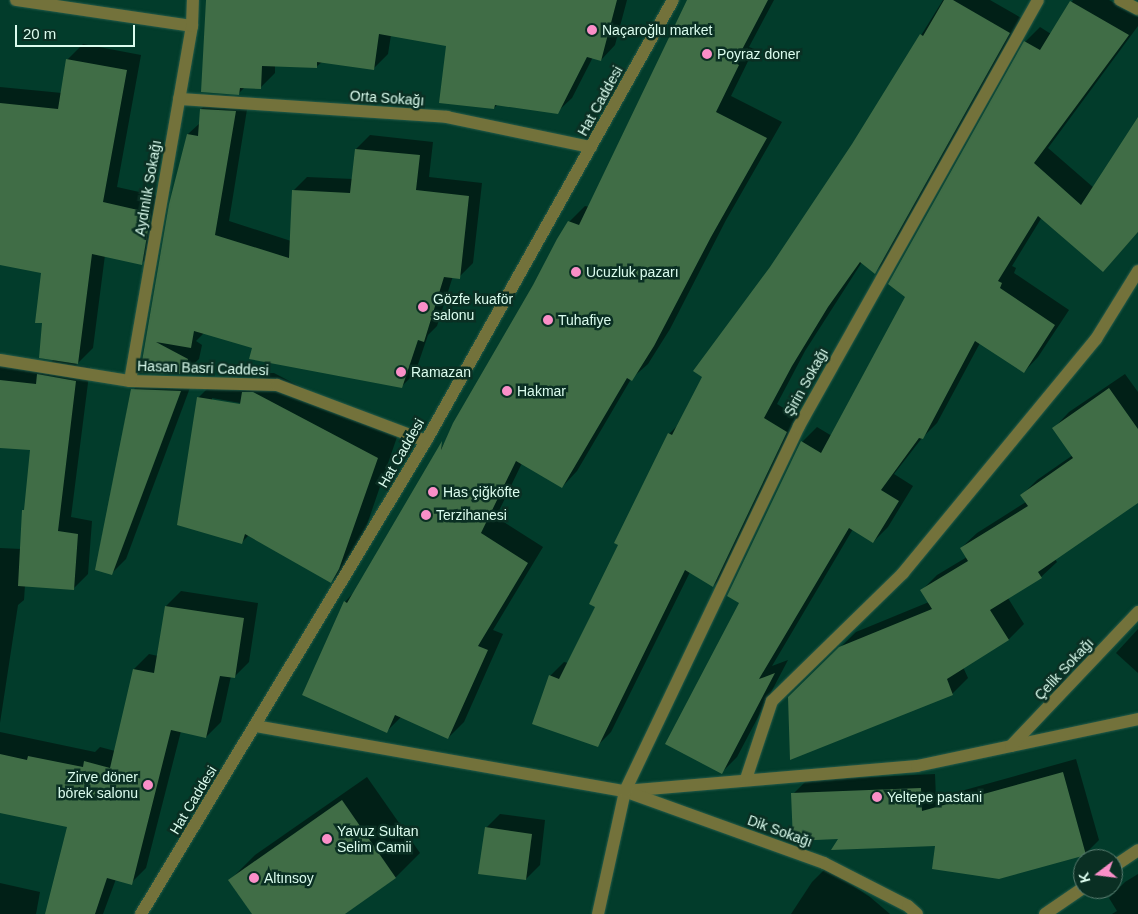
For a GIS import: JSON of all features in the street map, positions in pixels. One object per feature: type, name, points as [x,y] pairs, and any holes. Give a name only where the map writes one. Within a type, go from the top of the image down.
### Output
[{"type":"street","points":[[16,0],[192,26]]},
{"type":"street","name":"Aydınlık Sokağı","points":[[130,380],[192,26],[193,0]]},
{"type":"street","name":"Hat Caddesi","points":[[142,914],[426,441],[673,0]]},
{"type":"street","name":"Şirin Sokağı","points":[[598,914],[625,791],[799,426],[1038,0]]},
{"type":"street","points":[[1120,0],[1138,9]]},
{"type":"street","name":"Orta Sokağı","points":[[179,99],[447,117],[591,147]]},
{"type":"street","points":[[746,779],[772,701],[903,573],[1096,339],[1138,272]]},
{"type":"street","name":"Hasan Basri Caddesi","points":[[0,360],[130,380],[277,385],[426,441]]},
{"type":"street","name":"Çelik Sokağı","points":[[1011,746],[1138,612]]},
{"type":"street","points":[[255,726],[625,791],[746,779],[917,766],[1138,719]]},
{"type":"street","name":"Dik Sokağı","points":[[625,791],[824,863],[908,906],[917,914]]},
{"type":"street","points":[[1123,860],[1138,850]]},
{"type":"street","points":[[1045,914],[1073,895]]},
{"type":"building","points":[[206,0],[617,0],[601,61],[587,57],[558,114],[495,105],[494,109],[439,103],[446,46],[379,34],[374,70],[317,62],[317,68],[262,66],[261,89],[240,88],[239,95],[201,92]]},
{"type":"building","points":[[687,0],[768,0],[735,63],[739,65],[716,112],[767,138],[711,237],[654,346],[632,381],[627,378],[562,488],[516,461],[481,533],[528,563],[478,646],[488,650],[448,739],[395,715],[387,733],[302,695],[344,601],[347,603],[442,441],[441,450],[453,423],[533,285],[557,239],[568,221],[579,225]]},
{"type":"building","points":[[944,0],[953,0],[1010,33],[875,274],[860,262],[828,307],[792,366],[764,418],[787,432],[713,587],[685,570],[598,747],[532,724],[549,675],[559,679],[595,607],[589,604],[618,545],[614,543],[668,433],[672,435],[702,377],[693,371],[770,267],[852,144],[920,34],[923,36]]},
{"type":"building","points":[[1070,1],[1129,35],[1034,163],[1081,205],[1138,117],[1138,232],[1103,272],[1038,216],[998,281],[1002,283],[1000,288],[1055,325],[1024,373],[975,341],[923,439],[919,438],[881,490],[899,501],[873,543],[849,528],[759,679],[775,673],[722,774],[665,744],[739,603],[727,596],[801,441],[821,453],[905,297],[888,284],[1024,41],[1040,50]]},
{"type":"building","points":[[66,59],[127,70],[103,202],[151,213],[142,265],[92,254],[78,364],[39,358],[42,323],[35,323],[41,273],[0,265],[0,103],[58,109]]},
{"type":"building","points":[[200,109],[236,111],[215,235],[289,258],[292,190],[350,193],[355,149],[420,155],[416,190],[469,196],[460,279],[444,277],[424,342],[418,340],[402,388],[249,359],[252,348],[194,331],[191,348],[156,342],[188,359],[185,374],[140,373],[169,204],[187,134],[198,136]]},
{"type":"building","points":[[37,374],[76,381],[58,531],[78,534],[74,590],[18,586],[22,510],[24,510],[30,450],[0,448],[0,380],[36,384]]},
{"type":"building","points":[[1109,388],[1138,429],[1138,503],[1038,572],[1042,578],[990,610],[1009,640],[947,679],[953,695],[790,760],[788,697],[839,647],[932,609],[920,590],[968,561],[960,548],[1028,506],[1020,495],[1073,458],[1052,428]]},
{"type":"building","points":[[131,389],[181,391],[112,575],[95,570]]},
{"type":"building","points":[[242,392],[253,392],[378,458],[339,569],[331,583],[245,534],[242,544],[177,525],[197,397],[240,404]]},
{"type":"building","points":[[165,606],[244,618],[235,678],[220,676],[206,738],[171,730],[132,885],[107,878],[95,914],[45,914],[67,827],[0,813],[0,754],[27,760],[28,756],[83,767],[84,761],[110,768],[133,669],[154,673]]},
{"type":"building","points":[[1063,772],[1084,849],[1073,849],[1073,859],[999,879],[932,869],[935,846],[831,850],[838,839],[793,841],[791,793],[921,788],[922,811]]},
{"type":"building","name":"Yavuz Sultan Selim Camii","points":[[342,800],[396,878],[345,914],[252,914],[228,880]]},
{"type":"building","points":[[485,827],[532,834],[526,880],[478,874]]},
{"type":"place","name":"Naçaroğlu market","points":[[592,30]]},
{"type":"place","name":"Poyraz doner","points":[[707,54]]},
{"type":"place","name":"Ucuzluk pazarı","points":[[576,272]]},
{"type":"place","name":"Gözfe kuaför salonu","points":[[423,307]]},
{"type":"place","name":"Tuhafiye","points":[[548,320]]},
{"type":"place","name":"Ramazan","points":[[401,372]]},
{"type":"place","name":"Hakmar","points":[[507,391]]},
{"type":"place","name":"Has çiğköfte","points":[[433,492]]},
{"type":"place","name":"Terzihanesi","points":[[426,515]]},
{"type":"place","name":"Zirve döner börek salonu","points":[[148,785]]},
{"type":"place","name":"Yeltepe pastani","points":[[877,797]]},
{"type":"place","name":"Yavuz Sultan Selim Camii","points":[[327,839]]},
{"type":"place","name":"Altınsoy","points":[[254,878]]}]
